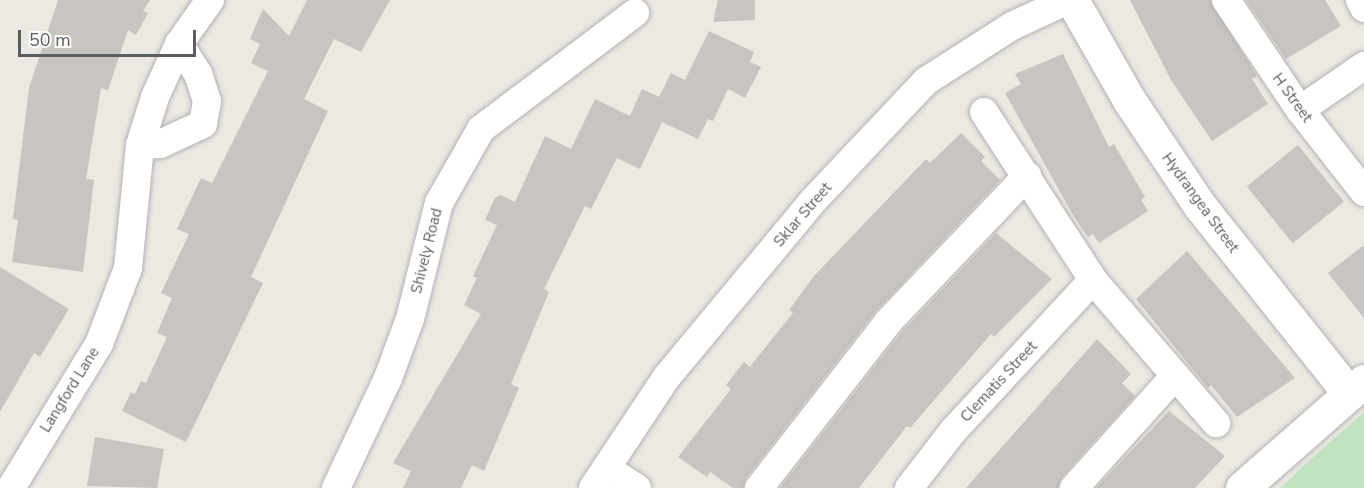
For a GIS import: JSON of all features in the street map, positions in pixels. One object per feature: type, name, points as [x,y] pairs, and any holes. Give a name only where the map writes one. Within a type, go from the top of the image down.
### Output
[{"type":"street","name":"Langford Lane","points":[[11,488],[99,344],[128,268],[140,146],[179,44],[210,0]]},
{"type":"street","name":"Hydrangea Street","points":[[1070,0],[1129,100],[1200,206],[1356,387]]},
{"type":"street","name":"Sklar Street","points":[[600,478],[666,378],[812,202],[926,81],[1012,26],[1070,0]]},
{"type":"street","name":"H Street","points":[[1226,0],[1300,110],[1364,192]]},
{"type":"street","points":[[1360,0],[1364,8]]},
{"type":"street","name":"Shively Road","points":[[336,488],[388,378],[410,318],[439,203],[481,129],[558,67],[635,14]]},
{"type":"street","points":[[140,146],[160,144],[203,124],[207,101],[198,74],[179,44]]},
{"type":"street","points":[[1300,110],[1364,66]]},
{"type":"street","points":[[984,112],[1093,280],[1216,423]]},
{"type":"street","points":[[759,488],[888,322],[1027,176]]},
{"type":"street","name":"Clematis Street","points":[[909,488],[953,431],[1093,280]]},
{"type":"street","points":[[1074,488],[1175,376]]},
{"type":"street","points":[[1242,488],[1356,387]]},
{"type":"street","points":[[600,478],[637,488]]},
{"type":"green space","points":[[1364,412],[1364,488],[1280,488],[1311,459]]},
{"type":"building","points":[[58,0],[150,0],[143,11],[148,13],[136,35],[128,30],[108,90],[101,88],[86,179],[94,180],[83,272],[12,262],[18,220],[13,219],[29,88]]},
{"type":"building","points":[[307,0],[390,0],[361,52],[334,39],[304,99],[328,111],[251,277],[263,283],[186,442],[122,411],[131,392],[135,394],[141,381],[146,383],[167,337],[157,333],[172,298],[161,293],[189,234],[177,229],[201,178],[212,183],[268,71],[251,63],[260,44],[250,39],[263,9],[289,36]]},
{"type":"building","points":[[718,0],[755,0],[755,20],[713,22]]},
{"type":"building","points":[[1130,0],[1210,0],[1257,76],[1252,79],[1268,104],[1212,141],[1171,80]]},
{"type":"building","points":[[1246,0],[1325,0],[1341,26],[1286,59]]},
{"type":"building","points":[[709,31],[754,52],[750,62],[761,67],[745,98],[728,89],[713,121],[708,119],[698,139],[662,122],[640,169],[617,158],[591,209],[585,206],[544,289],[549,292],[511,384],[519,388],[484,471],[472,465],[461,488],[403,488],[411,471],[393,463],[481,314],[464,305],[477,278],[473,276],[497,225],[485,220],[495,198],[501,195],[515,202],[545,136],[571,149],[595,99],[630,116],[642,89],[659,97],[671,73],[685,80]]},
{"type":"building","points":[[1063,54],[1109,147],[1114,144],[1145,197],[1141,200],[1148,211],[1099,243],[1093,234],[1088,237],[1073,215],[1005,93],[1021,84],[1015,74]]},
{"type":"building","points":[[961,133],[985,157],[981,161],[1000,180],[875,312],[746,478],[743,488],[733,488],[710,472],[707,477],[678,457],[731,389],[726,385],[744,362],[750,367],[793,313],[789,310],[814,276],[926,159],[930,163]]},
{"type":"building","points":[[1298,145],[1344,202],[1293,243],[1247,187]]},
{"type":"building","points":[[996,233],[1052,279],[994,337],[991,334],[910,428],[907,426],[859,488],[780,488],[901,333]]},
{"type":"building","points":[[1364,245],[1364,318],[1328,273]]},
{"type":"building","points":[[1187,251],[1295,378],[1237,417],[1211,385],[1208,388],[1136,299]]},
{"type":"building","points":[[0,267],[69,309],[40,357],[34,353],[0,412]]},
{"type":"building","points":[[1097,339],[1131,374],[1122,383],[1135,396],[1062,477],[1058,488],[966,488]]},
{"type":"building","points":[[1169,411],[1225,456],[1195,488],[1096,488]]},
{"type":"building","points":[[95,437],[164,449],[157,488],[87,486]]}]
